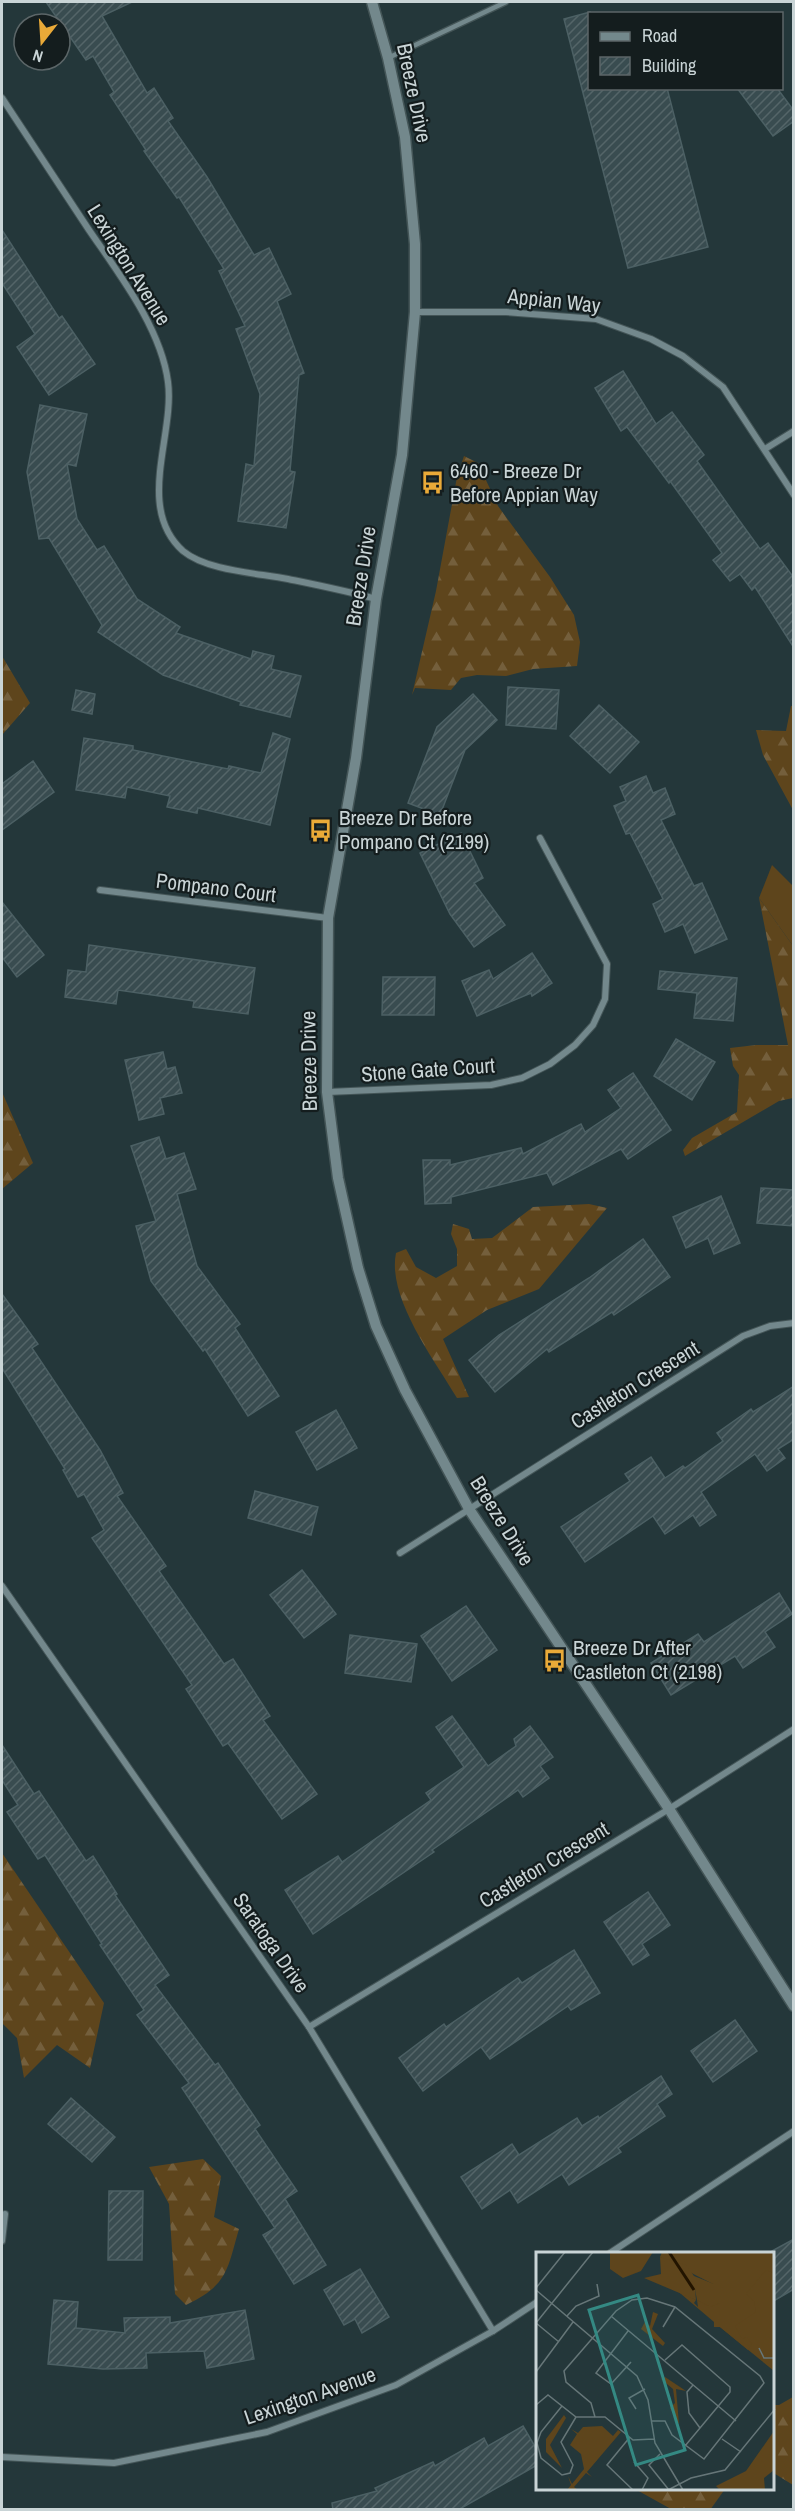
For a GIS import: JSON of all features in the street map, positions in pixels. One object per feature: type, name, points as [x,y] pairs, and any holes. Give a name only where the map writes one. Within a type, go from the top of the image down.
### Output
[{"type":"street","name":"Breeze Drive","points":[[372,2],[388,58],[405,137],[415,244],[415,312],[402,455],[376,599],[356,758],[328,918],[327,1092],[340,1189],[358,1268],[376,1326],[405,1390],[469,1509],[669,1809],[794,2006]]},
{"type":"street","name":"Lexington Avenue","points":[[2,98],[127,287],[158,342],[168,382],[166,438],[158,492],[167,530],[184,551],[213,565],[376,599]]},
{"type":"street","name":"Appian Way","points":[[415,312],[506,312],[596,320],[651,339],[683,356],[723,387],[794,495]]},
{"type":"street","points":[[765,449],[794,431]]},
{"type":"street","name":"Stone Gate Court","points":[[327,1092],[491,1085],[522,1078],[550,1064],[575,1045],[593,1025],[605,999],[607,964],[540,838]]},
{"type":"street","name":"Pompano Court","points":[[100,890],[328,918]]},
{"type":"street","name":"Castleton Crescent","points":[[400,1553],[743,1336],[770,1326],[794,1323]]},
{"type":"street","name":"Saratoga Drive","points":[[2,1586],[309,2027],[493,2331]]},
{"type":"street","name":"Castleton Crescent","points":[[309,2027],[669,1809],[794,1729]]},
{"type":"street","points":[[612,2252],[794,2131]]},
{"type":"street","points":[[2,2241],[6,2214]]},
{"type":"street","name":"Lexington Avenue","points":[[2,2457],[114,2463],[267,2432],[396,2385],[493,2331],[536,2302]]},
{"type":"lane","points":[[388,58],[506,2]]},
{"type":"green space","points":[[464,456],[478,463],[498,506],[550,577],[574,615],[580,642],[577,666],[533,669],[506,676],[477,675],[461,678],[451,690],[415,688],[412,695],[436,591],[457,477]]},
{"type":"green space","points":[[2,656],[30,703],[2,735]]},
{"type":"green space","points":[[791,706],[793,706],[793,810],[763,755],[756,730],[786,731]]},
{"type":"green space","points":[[772,865],[793,886],[793,946],[759,898]]},
{"type":"green space","points":[[759,898],[793,946],[793,1098],[779,1101],[685,1156],[683,1150],[692,1138],[737,1112],[739,1075],[733,1066],[730,1048],[788,1045]]},
{"type":"green space","points":[[2,1092],[33,1163],[2,1189]]},
{"type":"green space","points":[[589,1204],[607,1208],[539,1289],[487,1310],[443,1339],[469,1397],[457,1398],[425,1347],[405,1308],[398,1289],[395,1271],[396,1253],[406,1249],[416,1267],[436,1278],[457,1266],[457,1249],[451,1234],[453,1224],[469,1229],[472,1239],[492,1238],[533,1207]]},
{"type":"green space","points":[[2,1853],[104,2003],[90,2068],[57,2045],[24,2078],[17,2038],[2,2023]]},
{"type":"green space","points":[[203,2159],[221,2176],[214,2217],[239,2229],[224,2275],[200,2298],[186,2305],[175,2294],[169,2204],[149,2167]]},
{"type":"green space","points":[[793,2397],[793,2485],[774,2473],[774,2405],[779,2405]]},
{"type":"green space","points":[[637,2490],[724,2490],[710,2510],[671,2509]]},
{"type":"building","points":[[46,2],[132,2],[102,16],[147,93],[154,88],[173,118],[168,121],[207,177],[254,255],[269,248],[291,294],[277,301],[304,373],[299,375],[290,471],[295,472],[286,528],[238,521],[246,464],[254,466],[260,394],[236,329],[245,326],[219,271],[224,269],[179,197],[177,198],[144,151],[146,150],[110,95],[114,92],[93,56],[86,60],[72,40],[72,12],[53,12]]},
{"type":"building","points":[[588,13],[588,90],[668,90],[708,247],[628,268],[564,19]]},
{"type":"building","points":[[738,90],[778,90],[794,111],[794,121],[773,136]]},
{"type":"building","points":[[2,230],[59,318],[62,316],[95,364],[49,395],[17,347],[35,334],[2,283]]},
{"type":"building","points":[[623,371],[656,424],[672,412],[704,455],[697,461],[760,549],[768,543],[794,578],[794,648],[755,587],[752,590],[740,574],[730,581],[713,560],[722,553],[670,481],[669,483],[627,427],[621,431],[595,388]]},
{"type":"building","points":[[40,405],[87,414],[76,466],[67,464],[77,519],[97,550],[104,546],[137,599],[180,627],[176,633],[251,659],[253,651],[274,656],[271,669],[301,676],[290,717],[240,705],[241,702],[163,675],[98,632],[102,625],[49,538],[39,539],[27,472]]},
{"type":"building","points":[[508,687],[559,690],[556,729],[506,725]]},
{"type":"building","points":[[76,690],[95,694],[92,714],[72,710]]},
{"type":"building","points":[[473,694],[497,720],[465,750],[440,815],[408,803],[437,727]]},
{"type":"building","points":[[599,705],[639,742],[610,773],[570,736]]},
{"type":"building","points":[[273,733],[290,739],[270,825],[198,808],[197,813],[167,807],[170,796],[127,787],[125,798],[76,790],[84,738],[133,746],[133,750],[228,769],[229,766],[261,773]]},
{"type":"building","points":[[33,761],[54,792],[2,830],[2,784]]},
{"type":"building","points":[[646,776],[653,793],[665,788],[675,814],[661,820],[694,886],[702,883],[727,939],[695,953],[683,924],[665,932],[653,904],[663,899],[630,833],[626,834],[614,806],[626,801],[620,787]]},
{"type":"building","points":[[461,833],[483,878],[474,883],[505,925],[474,947],[450,914],[420,853]]},
{"type":"building","points":[[2,902],[44,955],[17,977],[2,957]]},
{"type":"building","points":[[89,945],[255,968],[248,1014],[193,1007],[194,1001],[118,990],[116,1004],[65,997],[68,970],[86,972]]},
{"type":"building","points":[[532,953],[552,983],[532,996],[531,993],[477,1016],[462,981],[489,970],[493,979]]},
{"type":"building","points":[[660,971],[737,978],[733,1021],[694,1018],[697,993],[658,989]]},
{"type":"building","points":[[383,977],[435,977],[434,1015],[382,1015]]},
{"type":"building","points":[[676,1039],[715,1062],[692,1100],[654,1076]]},
{"type":"building","points":[[163,1052],[167,1069],[175,1067],[182,1093],[160,1098],[164,1114],[139,1120],[125,1060]]},
{"type":"building","points":[[633,1073],[671,1130],[628,1159],[621,1149],[553,1185],[547,1173],[451,1197],[451,1203],[425,1204],[423,1160],[450,1160],[450,1165],[521,1148],[523,1154],[581,1124],[585,1132],[621,1108],[608,1090]]},
{"type":"building","points":[[159,1137],[166,1159],[184,1153],[196,1189],[177,1194],[197,1266],[240,1324],[235,1328],[279,1396],[248,1416],[205,1349],[203,1351],[151,1281],[136,1226],[156,1221],[131,1146]]},
{"type":"building","points":[[761,1188],[794,1190],[794,1226],[757,1223]]},
{"type":"building","points":[[721,1196],[740,1243],[714,1254],[708,1238],[686,1248],[673,1217]]},
{"type":"building","points":[[643,1239],[670,1277],[614,1315],[612,1312],[549,1352],[547,1349],[495,1392],[469,1360],[499,1335],[589,1278]]},
{"type":"building","points":[[2,1294],[38,1344],[32,1348],[100,1450],[123,1493],[117,1496],[166,1566],[159,1571],[224,1664],[233,1659],[270,1716],[263,1720],[317,1794],[282,1819],[228,1743],[223,1746],[186,1689],[192,1685],[92,1538],[104,1530],[84,1494],[78,1497],[63,1470],[65,1469],[2,1368]]},
{"type":"building","points":[[794,1386],[794,1439],[778,1449],[785,1458],[767,1471],[755,1454],[701,1492],[716,1515],[700,1526],[693,1515],[665,1534],[653,1516],[585,1562],[561,1527],[630,1481],[625,1474],[651,1457],[665,1478],[683,1466],[685,1468],[723,1441],[717,1433],[751,1409],[753,1412]]},
{"type":"building","points":[[336,1410],[357,1448],[317,1470],[296,1432]]},
{"type":"building","points":[[255,1491],[318,1507],[311,1535],[248,1518]]},
{"type":"building","points":[[302,1570],[336,1614],[304,1638],[270,1595]]},
{"type":"building","points":[[779,1593],[792,1614],[765,1632],[775,1647],[743,1668],[735,1656],[671,1695],[651,1663],[698,1634],[704,1642]]},
{"type":"building","points":[[466,1606],[497,1650],[452,1681],[421,1636]]},
{"type":"building","points":[[350,1635],[417,1644],[411,1682],[345,1673]]},
{"type":"building","points":[[452,1716],[488,1766],[516,1746],[514,1739],[530,1726],[553,1757],[540,1766],[549,1778],[523,1797],[518,1790],[432,1850],[434,1852],[313,1934],[285,1890],[338,1856],[342,1862],[431,1800],[426,1793],[464,1767],[436,1727]]},
{"type":"building","points":[[2,1745],[34,1794],[39,1791],[86,1861],[93,1856],[117,1894],[115,1895],[169,1975],[155,1985],[215,2065],[218,2063],[260,2125],[255,2129],[297,2191],[285,2199],[326,2265],[294,2284],[263,2235],[275,2228],[182,2088],[189,2083],[137,2015],[144,2010],[100,1945],[102,1944],[45,1855],[38,1859],[7,1812],[18,1805],[2,1780]]},
{"type":"building","points":[[648,1892],[670,1925],[642,1944],[649,1955],[633,1965],[604,1922]]},
{"type":"building","points":[[574,1950],[600,1993],[571,2010],[568,2006],[490,2059],[481,2047],[423,2091],[399,2058],[444,2024],[446,2027],[518,1978],[522,1983]]},
{"type":"building","points":[[735,2020],[757,2051],[713,2082],[691,2051]]},
{"type":"building","points":[[661,2076],[672,2094],[657,2104],[665,2116],[618,2148],[621,2152],[569,2185],[562,2174],[518,2203],[510,2190],[482,2209],[461,2177],[512,2144],[519,2155],[577,2118],[582,2126],[598,2116],[599,2118]]},
{"type":"building","points":[[71,2098],[115,2137],[92,2162],[48,2124]]},
{"type":"building","points":[[109,2191],[143,2191],[142,2260],[108,2260]]},
{"type":"building","points":[[794,2239],[794,2289],[774,2301],[774,2252],[772,2251]]},
{"type":"building","points":[[360,2269],[389,2317],[362,2333],[355,2319],[344,2325],[324,2290]]},
{"type":"building","points":[[54,2300],[78,2302],[76,2328],[125,2333],[124,2318],[170,2317],[170,2323],[245,2310],[254,2359],[207,2368],[204,2351],[146,2353],[147,2368],[103,2369],[48,2364]]},
{"type":"building","points":[[523,2426],[536,2448],[536,2466],[458,2510],[333,2510],[332,2503],[377,2491],[375,2488],[433,2462],[435,2466],[484,2438],[488,2446]]},
{"type":"place","name":"6460 - Breeze Dr Before Appian Way","points":[[432,483]]},
{"type":"place","name":"Breeze Dr Before Pompano Ct (2199)","points":[[321,830]]},
{"type":"place","name":"Breeze Dr After Castleton Ct (2198)","points":[[555,1660]]}]
